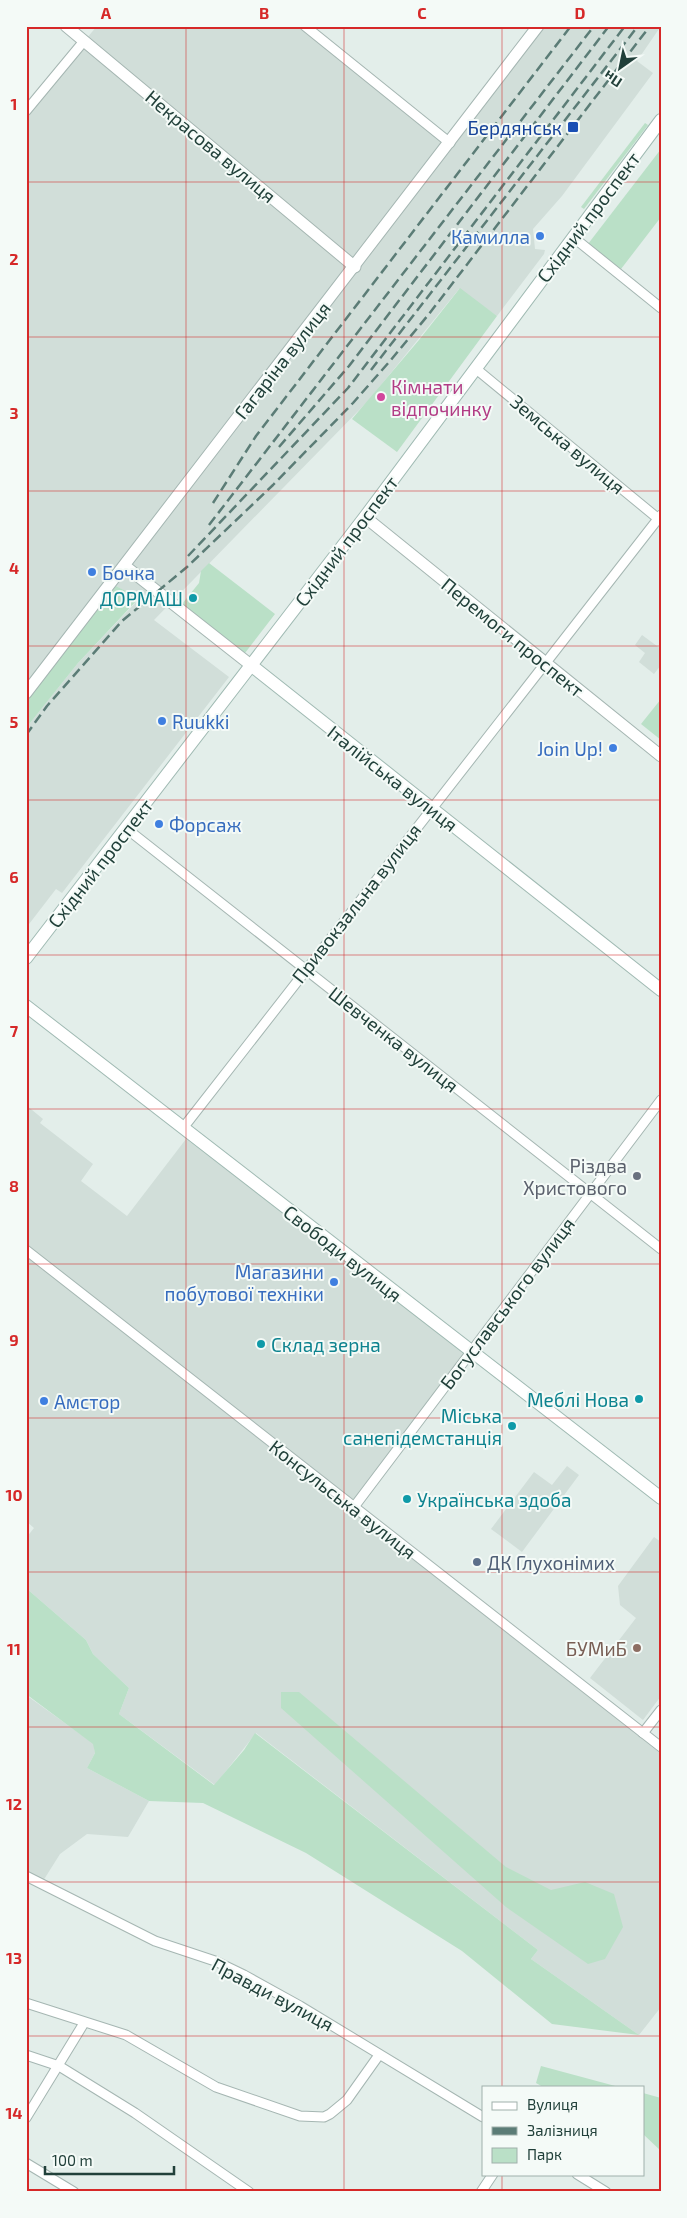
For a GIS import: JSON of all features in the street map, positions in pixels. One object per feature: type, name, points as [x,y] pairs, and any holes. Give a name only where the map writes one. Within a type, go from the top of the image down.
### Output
[{"type":"main road","name":"Східний проспект","points":[[26,958],[365,517],[661,120]]},
{"type":"main road","name":"Італійська вулиця","points":[[252,666],[661,990]]},
{"type":"main road","name":"Свободи вулиця","points":[[26,1006],[661,1498]]},
{"type":"street","name":"Некрасова вулиця","points":[[66,26],[356,266]]},
{"type":"street","points":[[305,26],[450,143]]},
{"type":"street","name":"Гагаріна вулиця","points":[[26,693],[254,395],[356,266],[538,26]]},
{"type":"street","points":[[26,111],[84,41]]},
{"type":"street","points":[[573,237],[661,308]]},
{"type":"street","name":"Земська вулиця","points":[[475,368],[660,518]]},
{"type":"street","name":"Перемоги проспект","points":[[365,517],[661,756]]},
{"type":"street","name":"Привокзальна вулиця","points":[[183,1128],[545,662],[660,518]]},
{"type":"street","name":"Італійська вулиця","points":[[125,566],[252,666]]},
{"type":"street","name":"Шевченка вулиця","points":[[127,829],[661,1249]]},
{"type":"street","name":"Богуславського вулиця","points":[[354,1507],[661,1100]]},
{"type":"street","name":"Консульська вулиця","points":[[26,1250],[661,1747]]},
{"type":"street","points":[[643,1733],[661,1710]]},
{"type":"street","name":"Правди вулиця","points":[[26,1876],[155,1941],[215,1961],[244,1975],[300,2006],[482,2116]]},
{"type":"street","points":[[26,2003],[126,2035],[216,2087],[300,2116],[324,2117],[330,2114],[347,2100],[380,2055]]},
{"type":"street","points":[[26,2118],[84,2023]]},
{"type":"street","points":[[26,2055],[59,2066],[135,2113],[248,2192]]},
{"type":"street","points":[[26,2163],[74,2192]]},
{"type":"street","points":[[484,2191],[492,2176]]},
{"type":"street","points":[[580,2176],[606,2192]]},
{"type":"shaded area","points":[[97,26],[305,26],[445,140],[26,684],[26,111]]},
{"type":"shaded area","points":[[545,26],[661,26],[637,61],[653,73],[562,196],[533,229],[535,249],[545,250],[544,254],[497,316],[459,289],[368,401],[154,620],[229,677],[62,893],[56,889],[26,928],[26,728],[78,663],[139,599],[116,586],[258,397]]},
{"type":"shaded area","points":[[642,635],[661,649],[661,665],[654,674],[639,662],[645,653],[635,645]]},
{"type":"shaded area","points":[[26,1105],[43,1119],[40,1123],[93,1164],[81,1181],[127,1216],[186,1139],[468,1353],[350,1509],[661,1754],[661,2007],[639,2035],[531,1959],[538,1950],[256,1733],[215,1785],[119,1714],[129,1688],[93,1654],[86,1640],[26,1588],[26,1538],[34,1528],[26,1521]]},
{"type":"shaded area","points":[[567,1466],[579,1475],[522,1552],[491,1529],[534,1472],[552,1485]]},
{"type":"shaded area","name":"БУМиБ","points":[[654,1537],[661,1542],[661,1696],[643,1720],[590,1678],[636,1618],[620,1605],[618,1586]]},
{"type":"shaded area","points":[[26,1695],[94,1744],[95,1753],[87,1768],[149,1801],[128,1837],[87,1834],[60,1854],[43,1881],[26,1872]]},
{"type":"green space","points":[[645,123],[648,125],[584,209],[581,207]]},
{"type":"green space","points":[[661,149],[661,217],[621,269],[588,244]]},
{"type":"green space","points":[[460,288],[497,316],[397,452],[352,419]]},
{"type":"green space","points":[[209,563],[275,614],[245,653],[182,604],[199,583],[201,571]]},
{"type":"green space","points":[[116,586],[139,598],[78,663],[26,728],[26,702]]},
{"type":"green space","points":[[661,699],[661,740],[641,724]]},
{"type":"green space","points":[[26,1588],[86,1640],[93,1654],[129,1688],[119,1714],[214,1785],[244,1750],[255,1733],[538,1950],[531,1959],[639,2035],[552,2024],[462,1951],[306,1853],[203,1803],[149,1801],[87,1768],[95,1753],[93,1744],[26,1694]]},
{"type":"green space","points":[[281,1692],[299,1692],[506,1867],[551,1890],[585,1882],[614,1894],[623,1927],[605,1959],[588,1964],[506,1907],[281,1708]]},
{"type":"green space","points":[[541,2066],[615,2086],[541,2086],[536,2083]]},
{"type":"green space","points":[[644,2093],[661,2098],[661,2151],[644,2135]]},
{"type":"railway","points":[[213,503],[256,436],[571,26]]},
{"type":"railway","points":[[209,525],[594,26]]},
{"type":"railway","points":[[279,447],[349,366],[609,26]]},
{"type":"railway","points":[[188,556],[348,388],[625,26]]},
{"type":"railway","points":[[371,370],[638,26]]},
{"type":"railway","points":[[26,735],[47,706],[122,621],[187,567],[273,485],[353,403],[390,361],[429,314],[650,26]]},
{"type":"place","name":"Бердянськ","points":[[573,127]]},
{"type":"place","name":"Камилла","points":[[540,236]]},
{"type":"place","name":"Кімнати відпочинку","points":[[381,397]]},
{"type":"place","name":"Бочка","points":[[92,572]]},
{"type":"place","name":"ДОРМАШ","points":[[193,598]]},
{"type":"place","name":"Ruukki","points":[[162,721]]},
{"type":"place","name":"Join Up!","points":[[613,748]]},
{"type":"place","name":"Форсаж","points":[[159,824]]},
{"type":"place","name":"Різдва Христового","points":[[637,1176]]},
{"type":"place","name":"Магазини побутової техніки","points":[[334,1282]]},
{"type":"place","name":"Склад зерна","points":[[261,1344]]},
{"type":"place","name":"Меблі Нова","points":[[639,1399]]},
{"type":"place","name":"Амстор","points":[[44,1401]]},
{"type":"place","name":"Міська санепідемстанція","points":[[512,1426]]},
{"type":"place","name":"Українська здоба","points":[[407,1499]]},
{"type":"place","name":"ДК Глухонімих","points":[[477,1562]]},
{"type":"place","name":"БУМиБ","points":[[637,1648]]}]
